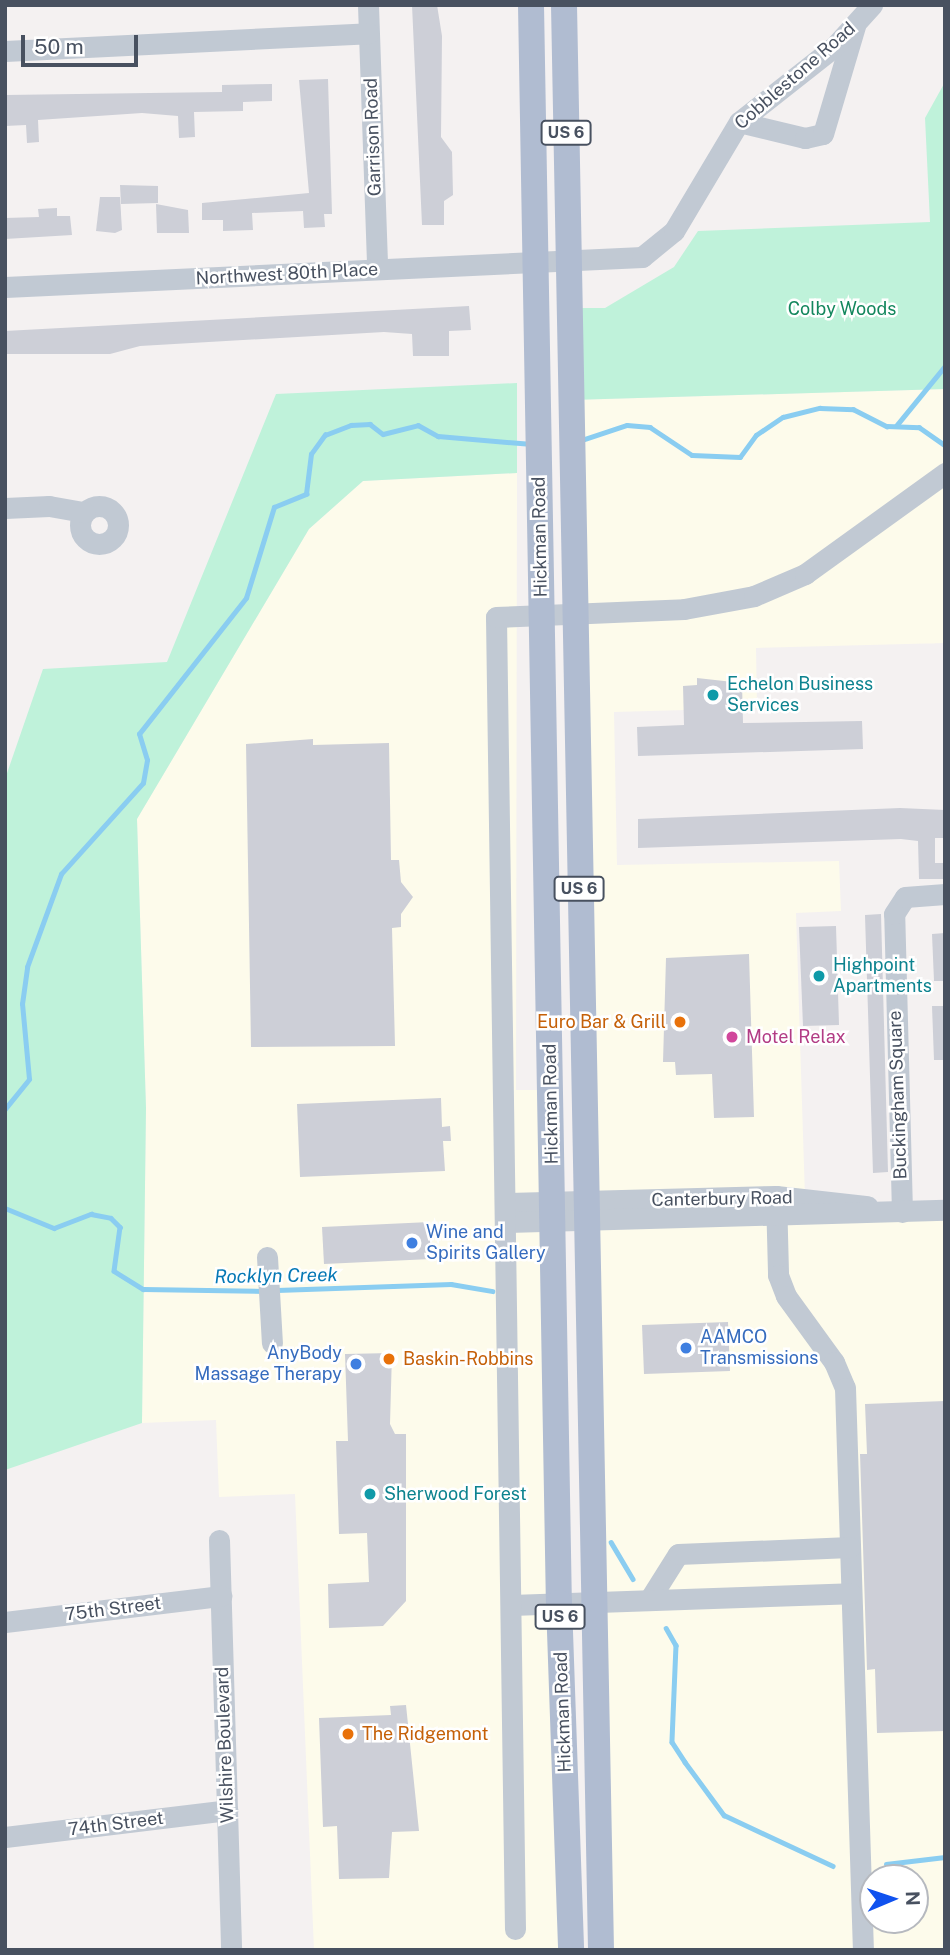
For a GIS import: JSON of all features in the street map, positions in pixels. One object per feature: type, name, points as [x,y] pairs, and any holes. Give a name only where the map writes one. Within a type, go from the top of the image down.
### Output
[{"type":"main road","name":"Hickman Road","points":[[531,5],[559,1603],[571,1950]]},
{"type":"main road","name":"Hickman Road","points":[[564,5],[583,1211],[601,1950]]},
{"type":"street","name":"Garrison Road","points":[[368,5],[377,269]]},
{"type":"street","name":"Cobblestone Road","points":[[569,261],[631,259],[663,245],[739,121],[856,23],[872,5]]},
{"type":"street","points":[[739,121],[805,138],[823,134],[856,23]]},
{"type":"street","points":[[5,51],[369,33]]},
{"type":"street","name":"Northwest 80th Place","points":[[5,287],[569,261]]},
{"type":"street","points":[[515,1929],[496,617],[684,609],[754,596],[816,566],[945,473]]},
{"type":"street","points":[[5,509],[49,506],[83,512]]},
{"type":"street","name":"Buckingham Square","points":[[902,1212],[895,911],[905,897],[945,894]]},
{"type":"street","points":[[776,1206],[786,1296],[834,1362],[845,1388],[863,1950]]},
{"type":"street","name":"Canterbury Road","points":[[506,1212],[776,1206],[902,1212],[945,1210]]},
{"type":"street","points":[[268,1266],[272,1343]]},
{"type":"street","name":"Wilshire Boulevard","points":[[219,1540],[231,1950]]},
{"type":"street","points":[[649,1600],[678,1554],[850,1547]]},
{"type":"street","points":[[511,1605],[851,1593]]},
{"type":"street","name":"75th Street","points":[[5,1622],[220,1596]]},
{"type":"street","name":"74th Street","points":[[5,1837],[227,1810]]},
{"type":"shaded area","points":[[945,389],[945,643],[756,648],[757,708],[614,712],[617,865],[839,861],[841,911],[796,913],[805,1198],[945,1210],[945,1950],[601,1950],[571,400]]},
{"type":"shaded area","points":[[517,473],[516,1090],[551,1090],[571,1950],[314,1950],[295,1494],[219,1497],[216,1420],[142,1423],[146,1108],[137,819],[309,529],[363,481]]},
{"type":"green space","name":"Colby Woods","points":[[945,82],[945,389],[571,400],[569,308],[605,308],[674,267],[698,231],[930,222],[925,118]]},
{"type":"green space","points":[[517,383],[517,473],[363,481],[309,529],[137,819],[146,1108],[142,1423],[5,1470],[5,779],[43,669],[167,662],[276,394]]},
{"type":"building","points":[[412,5],[437,5],[442,36],[441,137],[452,152],[453,195],[444,201],[444,225],[422,225]]},
{"type":"building","points":[[328,79],[332,214],[324,214],[325,227],[304,228],[303,211],[252,213],[253,230],[223,231],[223,220],[202,220],[202,203],[309,193],[299,80]]},
{"type":"building","points":[[272,84],[272,101],[243,102],[243,111],[194,112],[195,137],[179,138],[178,116],[142,113],[38,120],[39,142],[27,143],[26,125],[5,126],[5,95],[222,92],[222,85]]},
{"type":"building","points":[[120,185],[158,186],[158,203],[121,204]]},
{"type":"building","points":[[100,197],[120,197],[122,230],[115,233],[96,231]]},
{"type":"building","points":[[156,204],[188,210],[189,233],[157,233]]},
{"type":"building","points":[[57,208],[57,216],[70,216],[72,235],[5,239],[5,218],[39,217],[38,209]]},
{"type":"building","points":[[469,306],[471,330],[449,331],[449,356],[413,356],[412,334],[384,332],[140,346],[110,354],[5,354],[5,331]]},
{"type":"building","points":[[697,678],[742,683],[743,723],[862,721],[863,749],[638,756],[637,727],[684,725],[683,686],[697,685]]},
{"type":"building","points":[[313,739],[313,745],[389,743],[391,860],[399,860],[401,882],[413,897],[401,914],[401,927],[392,928],[395,1046],[251,1047],[246,744]]},
{"type":"building","points":[[900,808],[945,810],[945,838],[935,838],[935,863],[945,863],[945,879],[919,879],[918,841],[901,839],[638,848],[638,819]]},
{"type":"building","points":[[881,914],[888,1172],[873,1173],[865,915]]},
{"type":"building","name":"Highpoint Apartments","points":[[836,926],[839,1025],[803,1026],[799,927]]},
{"type":"building","points":[[945,933],[945,981],[934,981],[932,934]]},
{"type":"building","name":"Motel Relax","points":[[749,954],[754,1117],[714,1118],[712,1074],[676,1075],[675,1062],[663,1062],[666,958]]},
{"type":"building","points":[[932,1006],[945,1006],[945,1060],[934,1060]]},
{"type":"building","points":[[441,1098],[442,1127],[450,1126],[451,1141],[443,1141],[445,1171],[300,1177],[297,1104]]},
{"type":"building","points":[[430,1222],[431,1259],[324,1264],[322,1227]]},
{"type":"building","name":"AAMCO Transmissions","points":[[728,1322],[730,1371],[644,1374],[642,1325]]},
{"type":"building","name":"Sherwood Forest","points":[[392,1353],[390,1424],[395,1434],[406,1434],[406,1601],[383,1626],[329,1628],[328,1584],[369,1582],[367,1533],[339,1534],[336,1441],[348,1441],[345,1354]]},
{"type":"building","points":[[945,1401],[945,1731],[877,1733],[875,1669],[867,1670],[860,1454],[867,1454],[865,1404]]},
{"type":"building","points":[[406,1705],[419,1831],[392,1832],[389,1878],[339,1879],[337,1826],[323,1827],[319,1718],[391,1715],[390,1706]]},
{"type":"waterway","points":[[896,426],[945,366]]},
{"type":"waterway","points":[[582,440],[627,425],[650,427],[692,455],[740,457],[756,435],[783,417],[820,408],[853,409],[887,426],[919,427],[945,445]]},
{"type":"waterway","points":[[5,1109],[29,1079],[22,1004],[27,967],[61,874],[143,783],[147,760],[139,734],[246,598],[274,507],[306,494],[311,454],[325,435],[351,425],[370,424],[383,434],[418,425],[438,436],[532,444]]},
{"type":"waterway","name":"Rocklyn Creek","points":[[5,1208],[54,1228],[91,1214],[111,1218],[120,1227],[114,1271],[143,1289],[264,1291]]},
{"type":"waterway","name":"Rocklyn Creek","points":[[277,1290],[451,1284],[492,1291]]},
{"type":"waterway","name":"Rocklyn Creek","points":[[611,1542],[633,1579]]},
{"type":"waterway","name":"Rocklyn Creek","points":[[666,1628],[676,1645],[672,1742],[685,1762],[724,1815],[833,1866]]},
{"type":"waterway","name":"Rocklyn Creek","points":[[886,1864],[945,1857]]},
{"type":"place","name":"Echelon Business Services","points":[[713,695]]},
{"type":"place","name":"Highpoint Apartments","points":[[819,976]]},
{"type":"place","name":"Euro Bar & Grill","points":[[680,1022]]},
{"type":"place","name":"Motel Relax","points":[[732,1037]]},
{"type":"place","name":"Wine and Spirits Gallery","points":[[412,1243]]},
{"type":"place","name":"AAMCO Transmissions","points":[[686,1348]]},
{"type":"place","name":"Baskin-Robbins","points":[[389,1359]]},
{"type":"place","name":"AnyBody Massage Therapy","points":[[356,1364]]},
{"type":"place","name":"Sherwood Forest","points":[[370,1494]]},
{"type":"place","name":"The Ridgemont","points":[[348,1734]]}]
